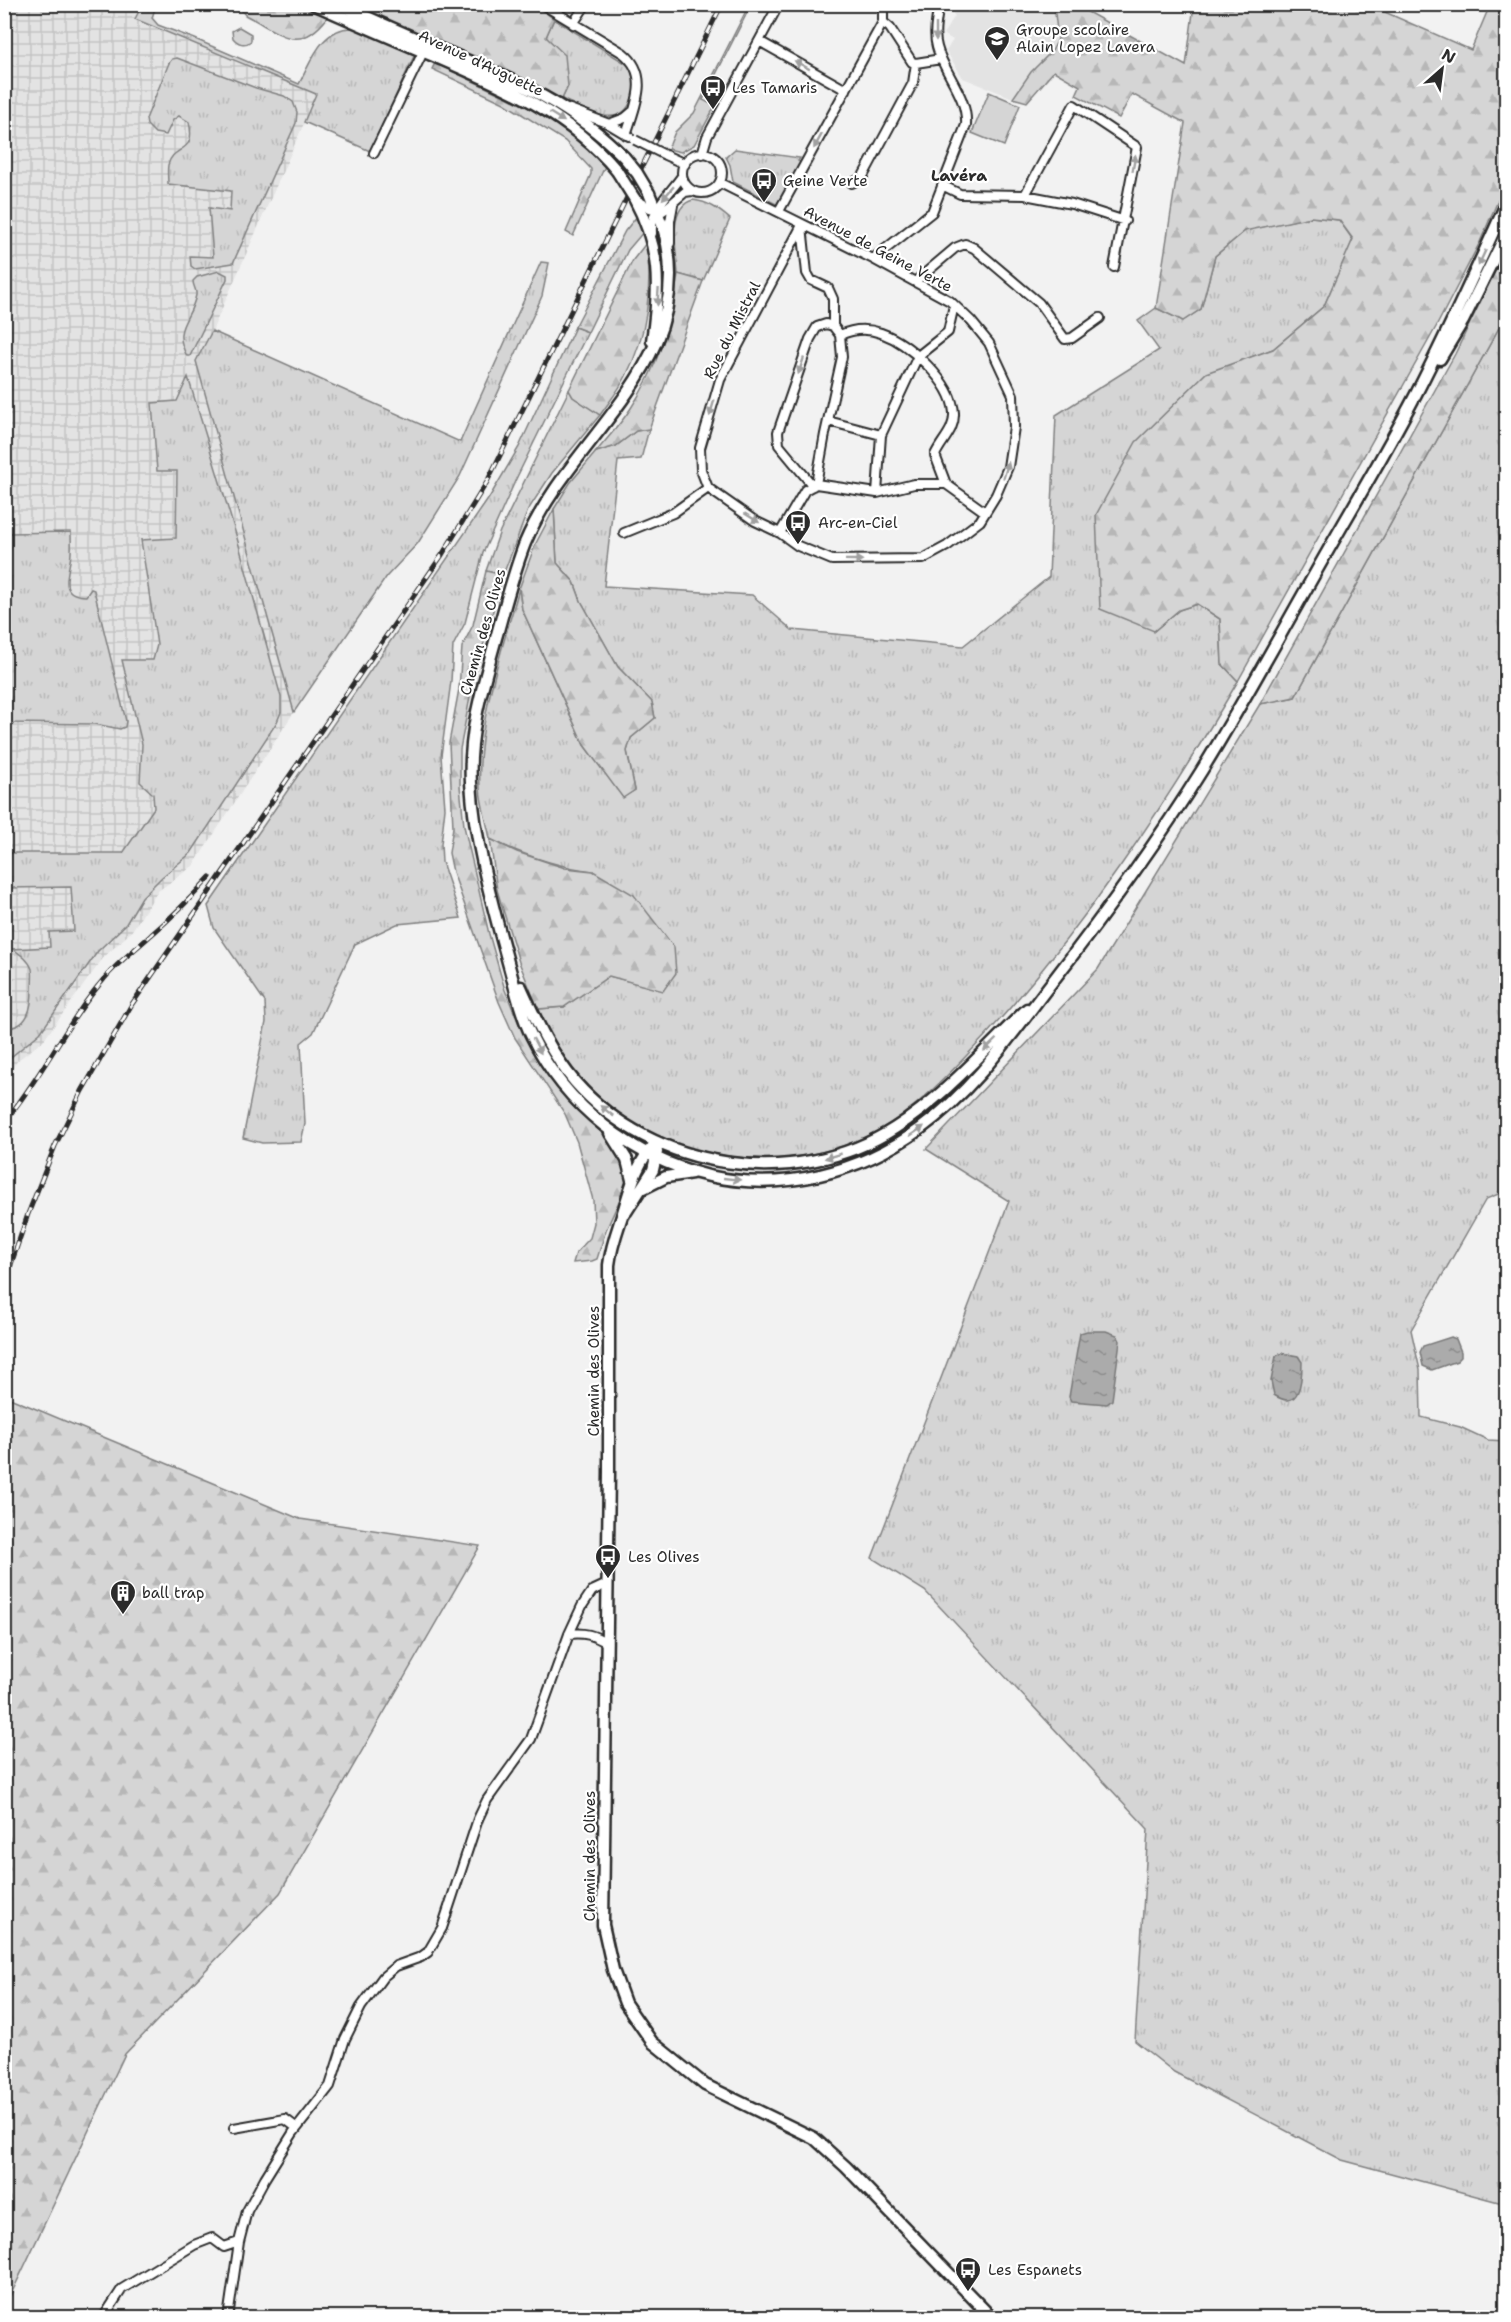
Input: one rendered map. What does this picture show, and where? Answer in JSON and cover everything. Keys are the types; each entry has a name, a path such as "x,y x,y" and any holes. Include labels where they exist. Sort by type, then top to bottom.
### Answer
{"main road":[{"name":"Avenue d'Auguette","path":"313,4 499,84 546,110 583,136 617,171 639,204 652,239"},
{"name":"Avenue d'Auguette","path":"338,4 514,80 565,108 592,127 624,157 649,193 656,210"},
{"path":"1413,399 1506,204"},
{"name":"Chemin des Olives","path":"632,1180 627,1160 606,1128 556,1078 528,1028 505,951 479,841 471,782 473,732 482,690 513,577 535,522 560,483 623,401 649,356 667,311 670,265 662,225 656,210"},
{"path":"651,1156 700,1173 730,1179 792,1180 841,1170 894,1146 924,1126 959,1095 1000,1052 1127,883 1201,772 1413,399 1463,321 1506,234"},
{"name":"Chemin des Olives","path":"649,356 658,284 652,239"},
{"name":"Chemin des Olives","path":"505,951 539,1027 575,1081 617,1119 657,1142 651,1156 653,1170 621,1219"},
{"path":"657,1142 695,1156 746,1165 775,1166 837,1156 894,1129 919,1112 1046,989"},
{"name":"Chemin des Olives","path":"606,1128 651,1156"},
{"name":"Chemin des Olives","path":"651,1156 640,1162 632,1180 612,1242 609,1265 608,1584 603,1925 613,1970 626,2003 652,2042 705,2085 814,2138 846,2167 992,2318"},
{"path":"642,1190 666,1177 700,1173"}],"street":[{"path":"542,4 623,53 634,63 639,80 637,99 626,135"},
{"path":"573,24 586,4"},
{"path":"702,154 707,137 779,4"},
{"path":"779,211 883,22 883,4"},
{"path":"873,258 932,212 966,125 967,118 953,81 941,59 935,39 939,4"},
{"path":"883,22 890,28 909,59 916,63 941,59"},
{"path":"759,41 846,90"},
{"path":"374,153 423,52"},
{"path":"852,183 862,178 908,92 915,76 916,63"},
{"path":"1025,195 1074,105 1137,147 1125,221 1114,267"},
{"path":"565,108 609,124 635,140 685,164"},
{"path":"609,124 626,118 633,111"},
{"path":"639,204 656,210 666,210 685,192 712,191 720,183 722,171 720,165 711,156 702,154 692,156 685,164 682,176 687,187 692,191"},
{"name":"Chemin des Olives","path":"652,239 651,227 656,210 682,176"},
{"name":"Avenue de Geine Verte","path":"708,488 755,521 780,533 798,546 832,560 922,559 947,546 980,521 996,495 1008,467 1014,428 1013,395 989,343 954,304 873,258 720,183"},
{"path":"942,185 960,194 1025,195 1072,204 1125,221"},
{"name":"Chemin des Olives","path":"670,265 670,225 674,204"},
{"path":"802,225 807,273 811,280 828,288 832,299 833,326 840,335 842,357 814,485"},
{"name":"Rue du Mistral","path":"708,488 701,470 700,448 720,381 802,225"},
{"path":"916,281 955,248 965,244 974,248 1039,303 1065,339 1072,338 1100,318"},
{"path":"877,493 881,435 918,356 948,332 954,304"},
{"path":"814,485 779,445 778,432 810,339 818,327 826,324 833,326"},
{"path":"840,335 851,330 882,333 918,356 935,372 949,394 954,412 953,427 935,455 946,484 985,512"},
{"path":"828,421 881,435"},
{"path":"780,533 804,490 814,485 877,493 914,484 946,484"},
{"path":"624,533 673,513 708,488"},
{"path":"228,2318 239,2242 247,2211 297,2128 330,2086 345,2039 361,2007 383,1977 396,1966 428,1952 441,1928 478,1819 488,1800 531,1739 569,1634 582,1606 592,1592 608,1584"},
{"path":"569,1634 581,1632 596,1636 607,1643"},
{"path":"234,2128 285,2119 297,2128"},
{"path":"104,2318 122,2289 194,2246 212,2238 224,2247 239,2242"}],"shaded area":[{"path":"5,5 142,5 136,19 317,94 212,331 196,361 294,712 193,866 158,891 131,932 104,957 43,1041 18,1060 5,1078"},
{"name":"Groupe scolaire Alain Lopez Lavera","path":"959,5 1054,5 1058,39 1052,51 1031,72 1013,98 963,78 946,51 953,40 943,34 955,16 953,14"}],"green space":[{"path":"142,5 156,5 152,18 158,25 299,84 319,47 334,33 343,29 354,28 415,54 370,151 304,122 316,94 135,19"},
{"path":"243,5 300,5 328,17 307,36 289,37 245,15 242,11"},
{"path":"350,5 535,5 554,19 546,37 565,55 568,86 562,99 494,65"},
{"path":"751,5 703,100 715,106 694,145 681,152 668,149 675,132 694,113"},
{"path":"1054,5 1075,5 1186,66 1194,5 1369,5 1471,50 1490,5 1506,5 1506,182 1480,242 1436,327 1238,681 1222,664 1220,619 1197,604 1179,610 1154,631 1100,609 1096,515 1136,442 1206,373 1273,349 1324,306 1353,239 1339,220 1311,217 1245,231 1215,256 1201,309 1183,321 1156,308 1185,123 1132,94 1119,118 1076,95 1080,86 1054,71 1027,102 1013,98 1031,72 1052,51 1058,39"},
{"path":"554,19 630,66 634,82 632,98 627,109 620,114 601,115 562,99 568,86 546,37"},
{"path":"239,27 251,34 251,41 242,44 233,38 232,31"},
{"path":"177,58 256,88 284,96 293,102 297,112 296,123 233,263 195,269 191,266 190,256 213,257 209,208 230,211 231,191 168,184 168,165 171,158 190,140 189,122 179,116 173,120 166,135 155,133 147,125 146,119 169,63 172,59"},
{"path":"435,63 548,117 574,133 606,164 573,236 566,232 591,174 591,169 565,141 504,103 432,69"},
{"path":"989,92 1020,105 1004,146 972,133"},
{"path":"735,149 800,158 798,161 801,163 778,205 733,182 726,157"},
{"path":"693,200 704,202 730,219 703,281 678,274 675,244 676,221 685,204"},
{"path":"638,215 645,230 628,250 588,332 575,327 625,231"},
{"path":"1311,217 1339,220 1353,240 1324,306 1273,349 1206,374 1154,631 1179,610 1197,604 1220,619 1222,664 1238,681 1152,820 1056,953 985,1036 935,1088 892,1122 855,1141 809,1155 761,1159 737,1157 713,1154 663,1139 618,1113 580,1078 550,1034 538,1009 564,1007 609,976 663,990 593,871 540,860 490,839 480,788 482,738 486,713 519,589 522,609 584,745 623,797 635,790 627,751 631,738 655,718 652,702 618,667 581,601 574,582 557,563 554,509 570,483 596,452 616,446 636,431 649,429 641,459 618,461 604,586 752,595 792,630 963,646 1049,577 1056,415 1159,350 1138,321 1156,308 1183,321 1201,309 1215,256 1246,230"},
{"path":"647,242 649,277 644,327 623,381 600,415 573,397 569,390 633,260"},
{"path":"1506,249 1506,315 1295,697 1260,704 1455,354"},
{"path":"541,262 549,263 542,296 460,476 418,543 387,576 294,712 196,361 212,331 460,442"},
{"path":"219,271 227,275 227,279 190,356 187,356 181,331 194,304 196,292 193,281 197,277"},
{"path":"678,274 703,281 649,429 636,431 616,446 596,452 627,414 649,377 668,327"},
{"path":"1506,315 1506,1191 1486,1199 1411,1330 1420,1370 1421,1417 1460,1427 1488,1440 1506,1441 1506,2204 1342,2160 1174,2072 1135,2041 1148,1829 925,1591 872,1558 1009,1201 926,1149 1098,969 1260,704 1295,697"},
{"path":"575,327 588,332 516,479 483,553 465,623 453,646 451,681 441,756 445,808 441,844 442,862 461,918 397,924 355,944 313,1033 301,1043 305,1124 301,1142 262,1143 243,1138 266,1022 265,1002 214,928 208,906 489,498 519,447"},
{"path":"188,377 237,538 281,697 281,712 277,722 191,853 142,897 126,924 98,951 40,1033 11,1057 5,1066 5,1028 19,1025 24,1021 30,1010 32,996 31,966 13,949 50,947 49,932 74,931 71,887 8,888 10,853 123,853 154,808 153,794 140,782 142,744 122,660 153,660 157,645 141,540 176,538 177,471 157,471 152,403 177,401"},
{"path":"569,390 573,397 600,415 552,473 528,510 503,575 486,571 500,531"},
{"path":"5,479 9,480 8,533 71,532 67,585 72,593 78,595 86,596 91,589 94,590 126,721 125,727 120,729 95,724 5,723"},
{"path":"554,509 557,563 574,582 581,601 618,667 652,702 655,718 631,738 627,751 635,790 623,798 584,745 522,609 519,589 535,545"},
{"path":"486,571 503,575 473,682 460,749 460,786 464,826 489,934 505,990 519,1024 540,1064 566,1097 608,1139 621,1157 626,1171 626,1186 606,1230 597,1259 592,1261 573,1263 576,1253 590,1238 594,1223 593,1200 577,1142 565,1114 515,1038 499,1002 453,872 449,853 453,827 449,743 459,689 462,647 473,625"},
{"path":"490,839 517,852 565,868 593,871 634,895 674,947 676,973 663,991 609,976 564,1007 538,1009 519,962 497,890"},
{"path":"5,1396 300,1519 480,1546 280,1893 125,2054 5,2307"}],"water":[{"path":"1106,1331 1117,1335 1120,1341 1112,1400 1107,1404 1071,1401 1069,1397 1080,1333"},
{"path":"1451,1337 1456,1339 1461,1357 1457,1361 1432,1370 1423,1366 1420,1352 1423,1346"},
{"path":"1282,1353 1298,1356 1302,1362 1298,1392 1289,1400 1274,1395 1271,1381 1276,1356"}],"railway":[{"path":"4,1285 28,1214 55,1146 82,1091 132,1004 442,555 487,482 722,4"},
{"path":"4,1122 104,979 189,900 210,877"}],"place":[{"name":"Groupe scolaire Alain Lopez Lavera","path":"997,62"},
{"name":"Les Tamaris","path":"713,111"},
{"name":"Geine Verte","path":"764,204"},
{"name":"Arc-en-Ciel","path":"798,546"},
{"name":"Les Olives","path":"608,1580"},
{"name":"ball trap","path":"123,1616"},
{"name":"Les Espanets","path":"968,2293"}],"district":[{"name":"Lavéra","path":"959,175"}]}
